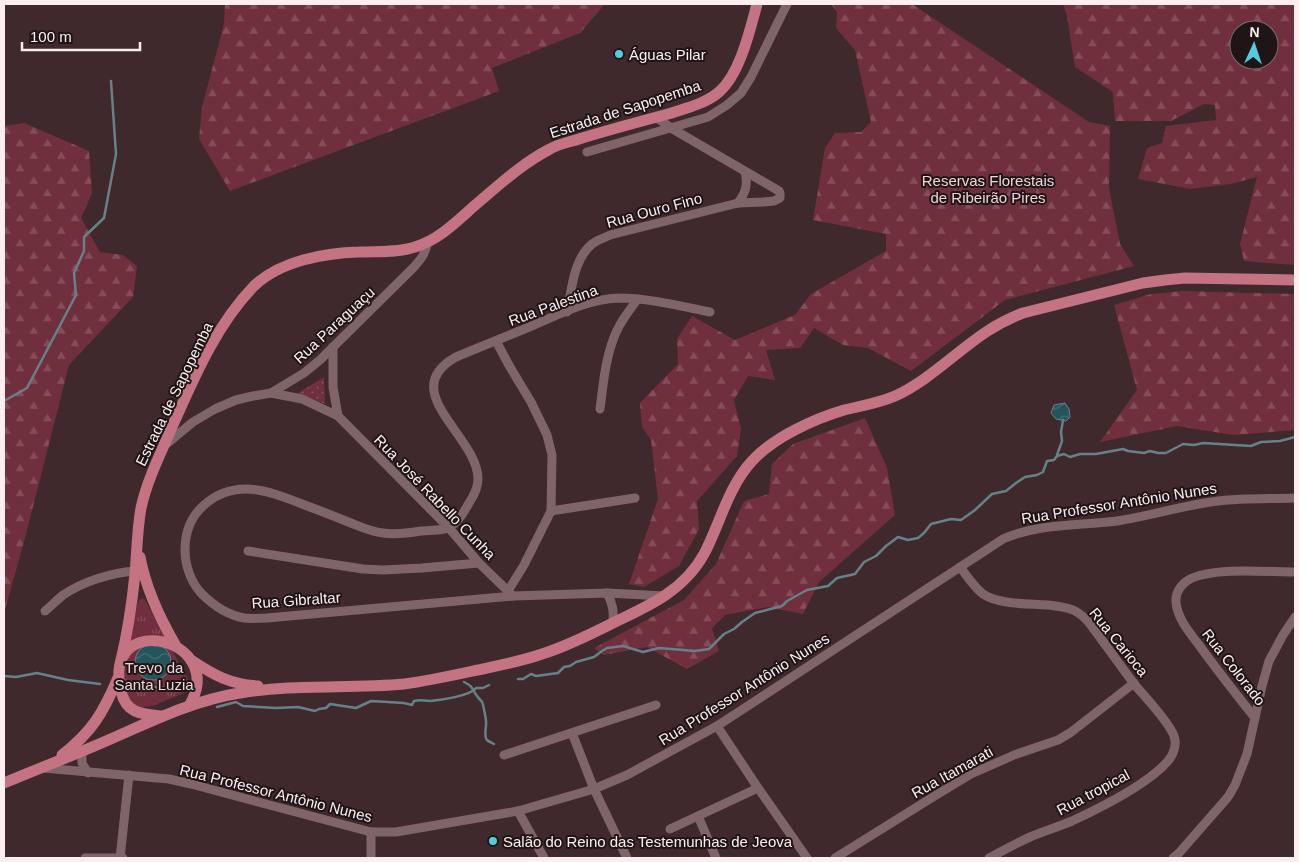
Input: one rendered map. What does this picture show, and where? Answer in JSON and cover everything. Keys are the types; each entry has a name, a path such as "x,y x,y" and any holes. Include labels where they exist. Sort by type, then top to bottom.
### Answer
{"main road":[{"name":"Estrada de Sapopemba","path":"137,538 145,494 164,446 213,340 238,304 254,286 265,277 288,264 319,256 403,250 427,243 452,226 503,181 528,162 553,147 656,117 713,97 734,74 757,4"},
{"path":"4,783 189,706 227,696 275,688 402,684 434,680 517,662 544,654 613,623 666,596 686,579 705,553 740,477 753,460 773,444 814,421 896,395 916,384 1006,320 1023,313 1144,283 1165,280 1186,278 1295,280"},
{"path":"45,766 76,744 96,722 106,706 118,678 128,628 137,538"},
{"path":"137,538 142,568 151,596 160,618 176,646 191,660 222,679 234,683 275,688"},
{"path":"121,660 126,652 143,641 164,641 176,646"},
{"path":"189,706 197,689 196,671 191,660"},
{"path":"118,678 124,701 134,711 164,716"}],"street":[{"path":"587,152 708,117 727,105 741,93 751,77 787,4"},
{"name":"Rua Ouro Fino","path":"567,312 578,264 581,256 592,244 610,235 738,203 774,201 778,200 781,195 779,191 671,128 656,117"},
{"path":"738,203 746,189 745,172"},
{"name":"Rua Paraguaçu","path":"164,446 193,422 215,409 236,400 271,393 320,360 414,267 424,256 427,243"},
{"name":"Rua Palestina","path":"449,528 462,516 473,496 478,479 469,450 447,420 434,394 434,378 446,362 567,312 604,300 618,298 637,300 710,312"},
{"path":"600,409 613,340 620,324 637,300"},
{"path":"496,341 531,402 547,435 552,455 551,510 511,593"},
{"path":"333,347 333,387 338,416"},
{"name":"Rua José Rabello Cunha","path":"271,393 302,399 338,416 449,528 479,563 511,593"},
{"name":"Rua Gibraltar","path":"449,528 400,534 382,533 280,495 253,489 240,489 222,493 196,512 186,534 185,552 188,572 200,592 213,604 226,612 245,618 267,618 511,593 607,593 666,596"},
{"path":"551,510 635,498"},
{"name":"Rua Professor Antônio Nunes","path":"45,766 169,779 371,832 396,832 518,811 594,789 627,775 717,726 1003,539 1023,531 1055,526 1116,521 1220,500 1295,498"},
{"path":"248,551 363,569 422,568 479,563"},
{"name":"Rua Carioca","path":"960,567 975,587 994,599 1004,602 1043,604 1075,610 1090,624 1166,723"},
{"path":"45,611 75,588 120,572 135,571"},
{"name":"Rua Colorado","path":"1173,858 1180,853 1228,797 1243,768 1256,718 1220,674 1183,623 1177,609 1178,590 1185,582 1206,574 1295,572"},
{"path":"607,593 614,611 613,623"},
{"path":"1256,718 1269,661 1295,617"},
{"name":"Rua Itamarati","path":"835,858 971,774 1014,755 1058,740 1070,733 1134,683"},
{"path":"504,755 656,705"},
{"name":"Rua tropical","path":"991,858 1009,846 1071,822 1133,788 1155,773 1168,761 1174,748 1174,735 1166,723"},
{"path":"717,726 807,858"},
{"path":"572,732 594,789 627,858"},
{"path":"82,751 82,763 88,772"},
{"path":"85,858 121,858 129,775"},
{"path":"670,829 758,788"},
{"path":"518,811 544,858"},
{"path":"698,816 716,858"},
{"path":"371,832 371,858"}],"green space":[{"path":"225,4 605,4 580,33 492,68 499,91 230,191 199,139 202,107 224,24"},
{"name":"Reservas Florestais de Ribeirão Pires","path":"831,4 912,4 1089,122 1110,126 1109,188 1120,244 1134,266 1005,300 911,371 868,348 843,345 814,328 800,348 766,350 775,380 748,376 734,400 741,429 737,456 697,501 699,529 679,566 644,587 629,584 658,499 651,440 642,427 640,403 678,364 677,339 692,316 735,340 795,315 811,294 886,251 886,234 813,220 825,148 835,133 861,132 871,122 855,50 836,28 837,12"},
{"path":"1063,4 1295,4 1295,265 1244,261 1240,244 1257,177 1231,184 1190,189 1138,179 1147,148 1162,143 1166,126 1216,120 1215,105 1204,104 1171,121 1115,121 1113,92 1075,67 1067,16"},
{"path":"24,123 89,151 92,193 81,218 100,252 123,255 137,266 133,297 69,365 4,613 4,126"},
{"path":"1183,291 1295,294 1295,430 1234,435 1177,426 1100,442 1137,390 1114,305 1151,294"},
{"path":"324,377 325,404 298,393"},
{"path":"865,418 887,468 895,515 819,582 803,614 768,607 725,615 712,628 719,651 687,669 647,647 604,655 594,648 684,600 716,564 744,501 769,494 772,464 793,444"},
{"name":"Trevo da Santa Luzia","path":"142,598 145,600 190,683 189,688 184,693 155,705 144,707 135,706 128,701 123,688 128,649 137,605"}],"water":[{"path":"1065,403 1069,409 1070,417 1066,421 1056,419 1051,413 1054,405"},
{"path":"153,644 160,645 166,649 170,655 170,669 166,675 160,679 153,680 146,679 140,675 136,669 135,662 136,655 140,649 146,645"}],"waterway":[{"path":"4,401 27,388 76,295 74,273 84,251 84,237 104,218 116,154 111,81"},
{"path":"1057,455 1062,441 1063,420"},
{"path":"518,679 523,679 531,674 536,676 558,673 564,667 594,657 607,648 623,646 643,652 659,648 695,651 709,649 724,634 755,613 782,606 787,601 807,590 828,586 837,578 855,574 864,562 876,556 898,537 908,540 918,538 931,524 951,519 961,520 992,494 1006,491 1025,477 1043,472 1047,461 1054,460 1057,456 1064,454 1070,457 1123,449 1144,453 1150,451 1166,453 1183,444 1194,445 1203,443 1251,446 1261,442 1280,441 1295,437"},
{"path":"4,676 16,677 37,673 68,680 100,684"},
{"path":"464,682 471,687 482,702 486,720 486,738 494,744"},
{"path":"129,685 188,690"},
{"path":"217,707 236,702 243,706 298,707 315,711 326,708 330,704 356,708 371,701 412,705 414,701 441,700 489,685"}],"place":[{"name":"Águas Pilar","path":"619,54"},
{"name":"Salão do Reino das Testemunhas de Jeova","path":"493,841"}]}
